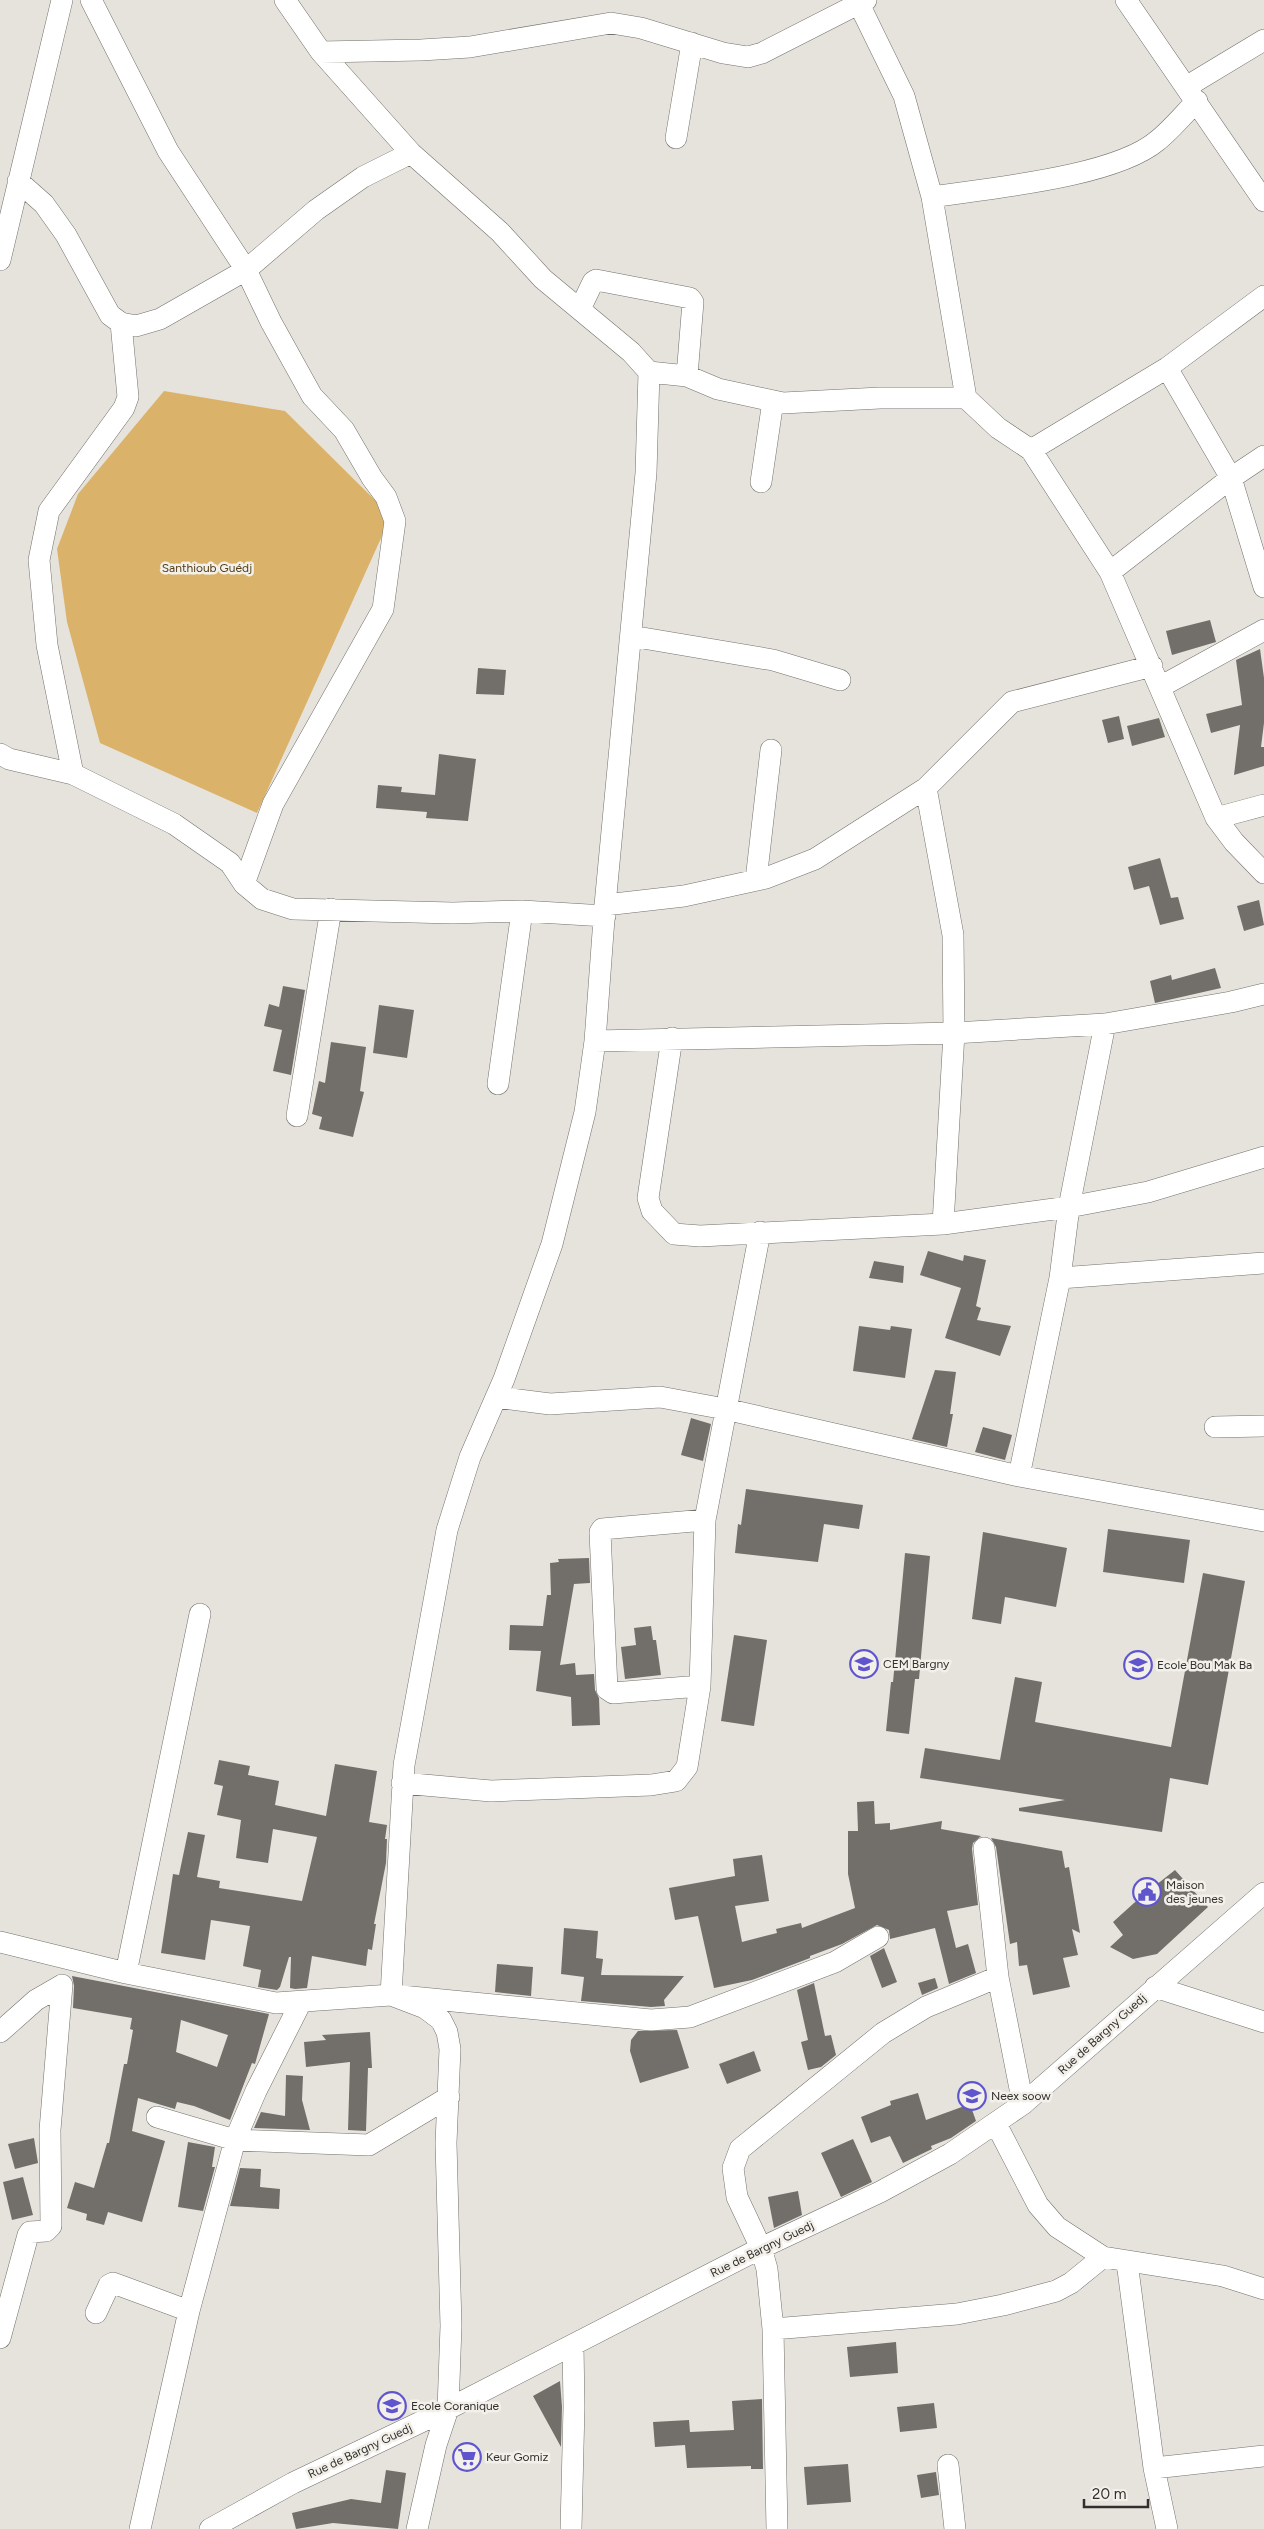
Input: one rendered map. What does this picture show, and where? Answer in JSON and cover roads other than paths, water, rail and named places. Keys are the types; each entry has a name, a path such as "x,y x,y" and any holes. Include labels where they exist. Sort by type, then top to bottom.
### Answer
{"street":[{"path":"0,260 62,0"},
{"path":"92,0 168,151 246,270 271,322 312,396 344,430 372,478 386,497 395,521 384,609 273,804 244,884"},
{"path":"285,0 321,52 411,153 500,232 543,279 632,352 649,372 646,473 632,636 605,910 595,1041 585,1112 552,1244 496,1397 470,1457 447,1530 402,1784 392,1995"},
{"path":"1126,0 1264,201"},
{"path":"321,52 470,47 611,23 641,28 723,53 754,57 861,1 904,96 932,197 966,398 998,428 1031,450 1110,572 1216,818 1234,842 1264,873"},
{"path":"932,197 1064,176 1128,158 1156,142 1191,94 1264,40"},
{"path":"676,138 692,43"},
{"path":"18,181 44,204 66,235 110,315 121,323 136,326 160,319 246,270 316,210 363,177 411,153"},
{"path":"580,309 593,282 596,280 690,298 693,302 687,376"},
{"path":"1031,450 1167,368 1264,296"},
{"path":"73,774 47,645 39,560 49,511 124,408 128,397 121,323"},
{"path":"1167,368 1231,478 1264,587"},
{"path":"649,372 687,376 718,389 783,403 880,398 966,398"},
{"path":"761,482 773,401"},
{"path":"1110,572 1231,478 1264,456"},
{"path":"1160,687 1264,630"},
{"path":"632,636 773,660 840,680"},
{"path":"0,754 9,759 73,774 174,824 230,862 244,884 262,899 293,909 453,913 605,910 684,896 756,880 815,859 926,788 1012,702 1152,666"},
{"path":"756,880 771,750"},
{"path":"926,788 953,935 954,1033 944,1224"},
{"path":"1216,818 1264,805"},
{"path":"297,1116 331,909"},
{"path":"498,1084 522,911"},
{"path":"595,1041 954,1033 1105,1024 1231,1002 1264,994"},
{"path":"1019,1476 1060,1278 1069,1207 1105,1024"},
{"path":"672,1038 648,1198 652,1211 674,1234 700,1236 944,1224 1069,1207 1148,1192 1264,1157"},
{"path":"402,1784 491,1792 651,1785 676,1781 687,1766 700,1686 705,1520 760,1232"},
{"path":"1060,1278 1264,1263"},
{"path":"496,1397 550,1404 660,1397 1019,1476 1264,1521"},
{"path":"1215,1427 1264,1426"},
{"path":"700,1686 614,1693 607,1689 600,1532 602,1529 705,1520"},
{"path":"126,1973 200,1614"},
{"path":"984,1848 998,1977 1023,2104"},
{"name":"Rue de Bargny Guedj","path":"210,2529 293,2483 448,2409 761,2248 880,2192 950,2154 1023,2104 1154,1987 1264,1893"},
{"path":"0,1942 126,1973 276,2003 392,1995 651,2020 690,2017 835,1962 878,1937"},
{"path":"777,2529 773,2329 767,2269 761,2248 737,2197 732,2168 740,2149 883,2033 926,2007 998,1977"},
{"path":"0,2032 36,2000 62,1985 50,2130 51,2226 46,2231 30,2232 28,2235 0,2338"},
{"path":"1154,1987 1264,2022"},
{"path":"392,1995 425,2008 441,2020 448,2032 450,2050 446,2142 451,2326 448,2409 436,2445 417,2529"},
{"path":"140,2529 189,2310 235,2140 256,2091 301,2002"},
{"path":"157,2117 235,2140 369,2145 378,2142 449,2097"},
{"path":"996,2124 1038,2204 1057,2227 1103,2257 1223,2276 1264,2290"},
{"path":"773,2329 957,2314 1003,2305 1056,2291 1071,2283 1103,2257"},
{"path":"1127,2262 1154,2468 1167,2529"},
{"path":"96,2313 109,2285 113,2283 189,2310"},
{"path":"571,2529 574,2407 573,2345"},
{"path":"1154,2468 1264,2456"},
{"path":"948,2465 955,2529"}],"place":[{"name":"CEM Bargny","path":"864,1664"},
{"name":"Ecole Bou Mak Ba","path":"1138,1665"},
{"name":"Maison des jeunes","path":"1147,1892"},
{"name":"Neex soow","path":"972,2096"},
{"name":"Ecole Coranique","path":"392,2406"},
{"name":"Keur Gomiz","path":"467,2457"}],"park label":[{"name":"Santhioub Guédj","path":"207,568"}]}
